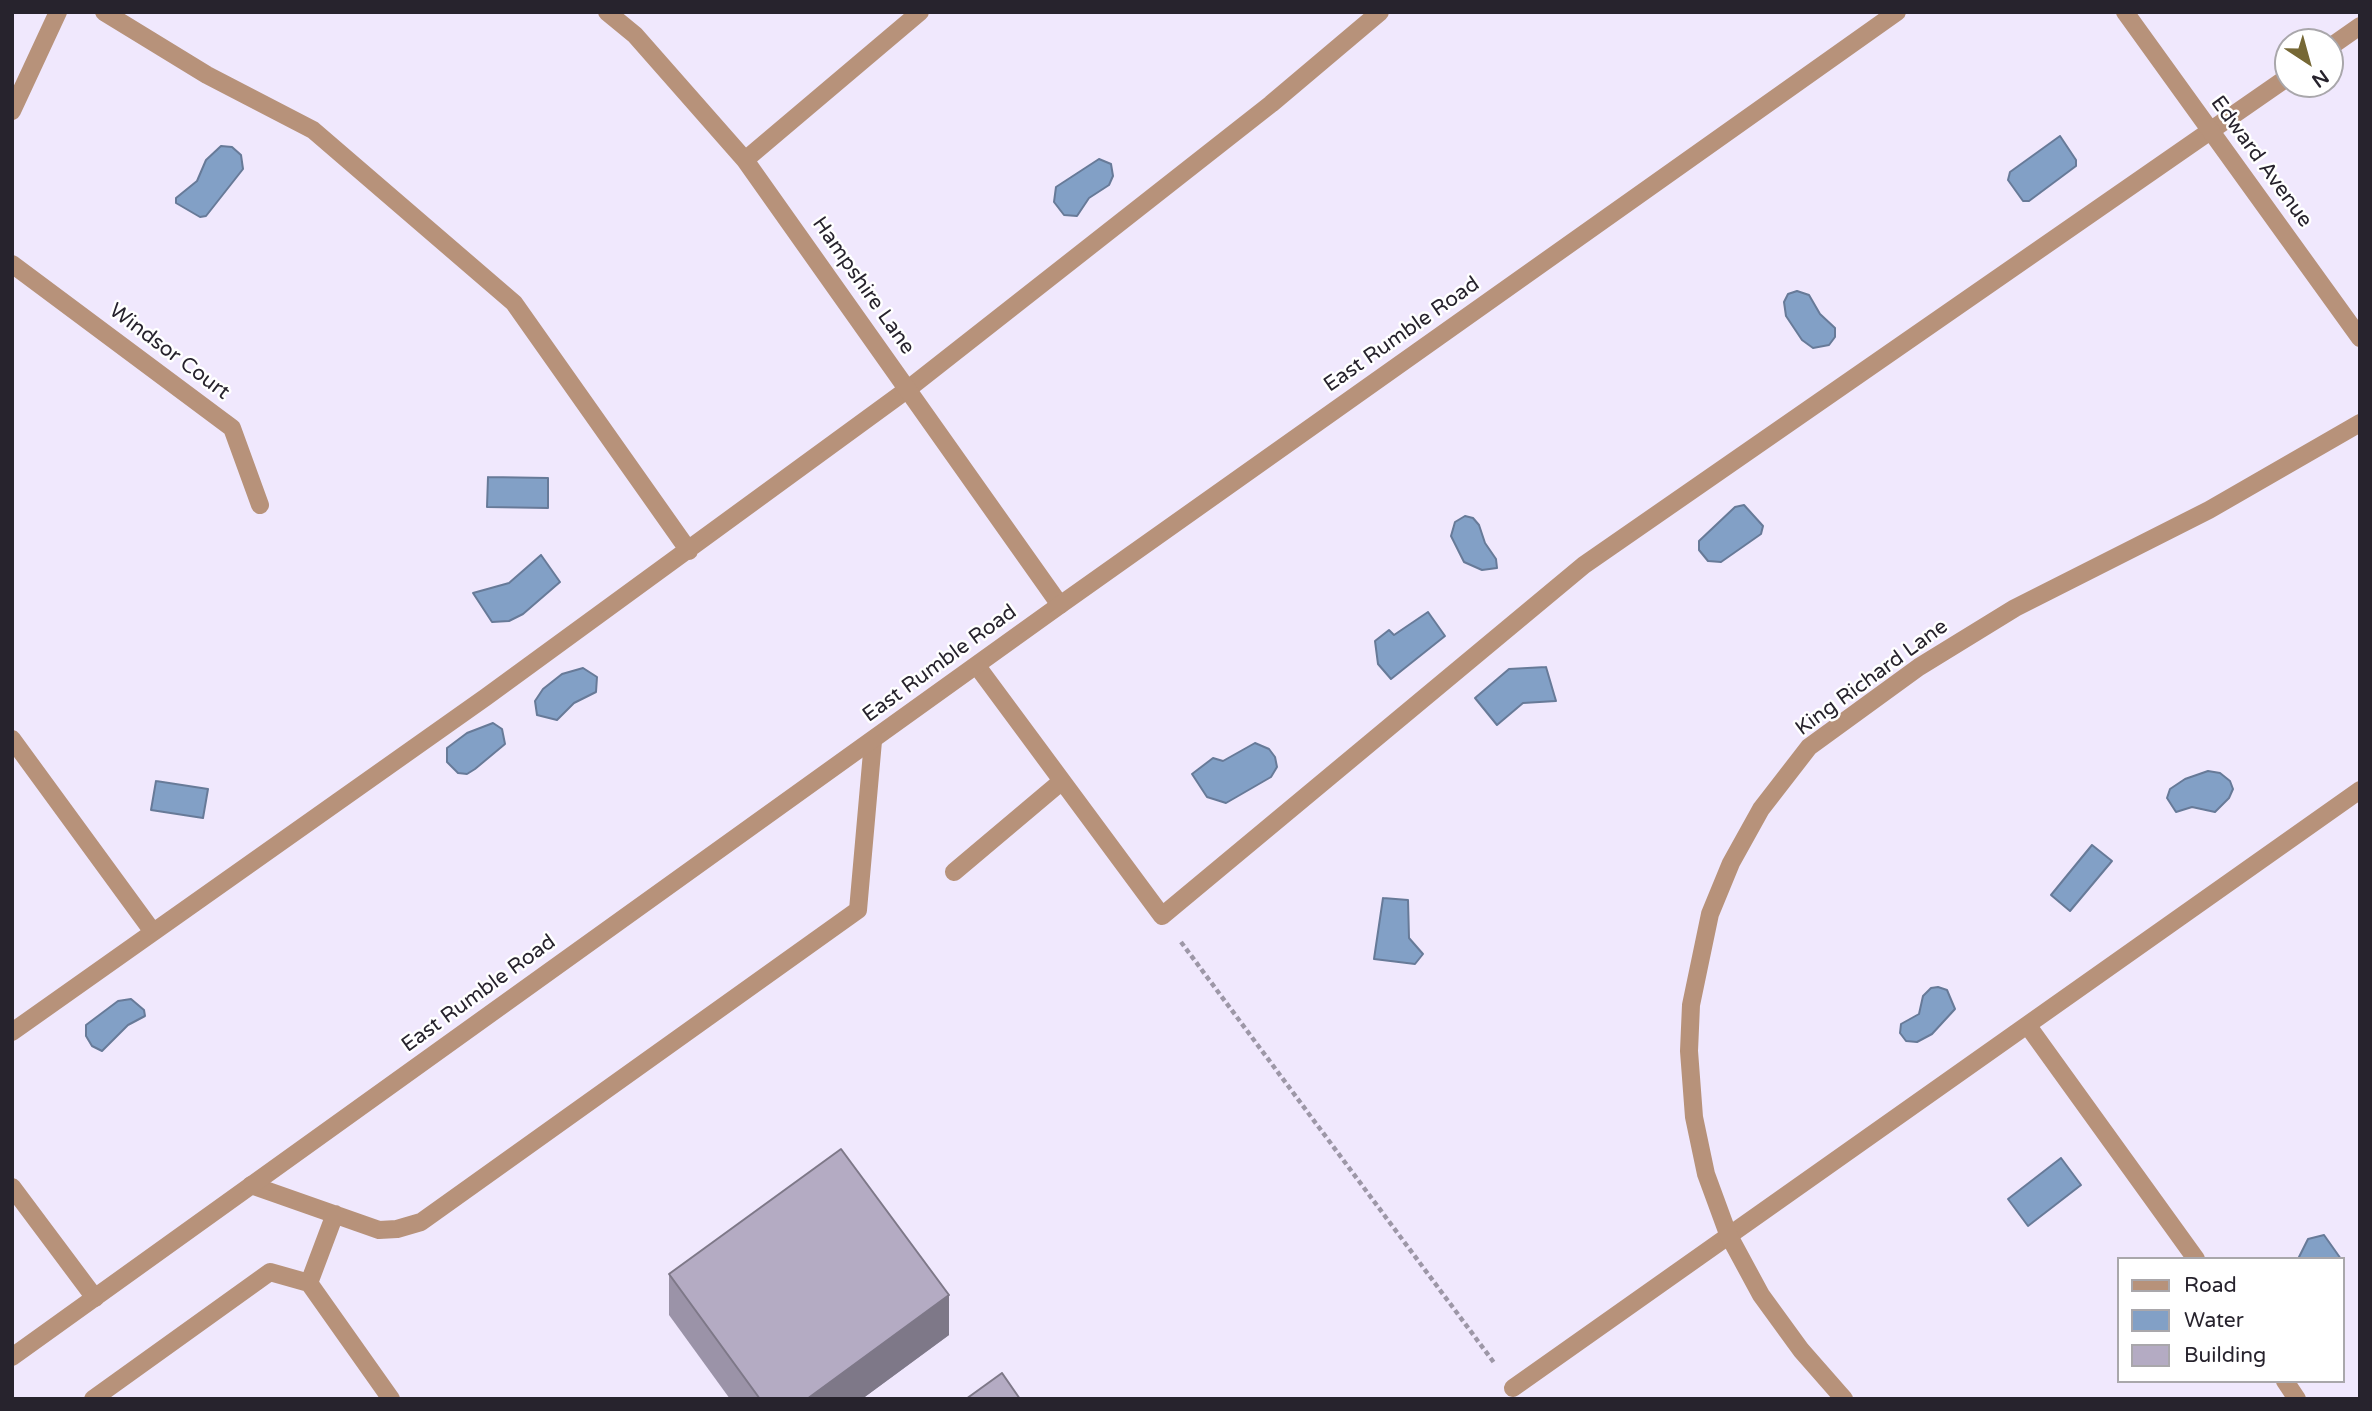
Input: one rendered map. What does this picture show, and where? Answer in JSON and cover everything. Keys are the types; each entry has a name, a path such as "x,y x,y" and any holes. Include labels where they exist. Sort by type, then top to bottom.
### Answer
{"street":[{"path":"12,111 58,12"},
{"path":"104,12 207,75 313,130 514,303 690,551"},
{"name":"Hampshire Lane","path":"607,12 635,36 746,160 1060,605"},
{"path":"746,160 920,12"},
{"path":"12,1032 690,551 908,389 1271,104 1380,12"},
{"name":"East Rumble Road","path":"12,1357 1060,605 1897,12"},
{"name":"Edward Avenue","path":"2125,12 2360,338"},
{"path":"2344,37 2360,26"},
{"path":"977,666 1162,916 1584,565 2274,87"},
{"name":"Windsor Court","path":"12,264 232,428 260,506"},
{"name":"King Richard Lane","path":"1844,1399 1801,1350 1761,1295 1728,1234 1706,1174 1694,1116 1689,1051 1697,967 1710,914 1731,863 1761,809 1809,747 1919,667 2015,608 2209,510 2360,423"},
{"path":"12,739 153,932"},
{"path":"251,1185 379,1230 397,1229 421,1222 858,910 873,741"},
{"path":"954,872 1062,781"},
{"path":"1513,1388 2360,790"},
{"path":"2028,1026 2195,1257"},
{"path":"12,1188 95,1298"},
{"path":"309,1283 335,1214"},
{"path":"93,1399 270,1272 309,1283 391,1399"},
{"path":"2286,1383 2297,1399"}],"path":[{"path":"1162,916 1513,1388"}],"water":[{"path":"2060,136 2076,160 2076,166 2029,201 2023,201 2008,180 2010,172"},
{"path":"221,146 232,147 241,155 243,169 206,216 200,217 176,203 176,198 197,181 206,160"},
{"path":"1099,159 1111,164 1113,176 1109,185 1089,198 1077,216 1064,215 1054,202 1056,187"},
{"path":"1797,291 1809,295 1820,314 1835,328 1835,337 1829,345 1813,348 1802,340 1786,316 1784,302 1788,294"},
{"path":"488,477 548,478 548,508 487,507"},
{"path":"1744,505 1763,526 1761,534 1721,562 1708,561 1699,550 1699,541 1735,507"},
{"path":"1465,516 1473,518 1479,525 1485,543 1496,559 1497,568 1482,570 1464,562 1451,536 1455,522"},
{"path":"541,555 560,582 523,614 509,621 492,622 473,593 509,583"},
{"path":"1428,612 1445,636 1391,679 1378,664 1375,641 1389,630 1394,635"},
{"path":"1546,667 1556,701 1523,703 1497,725 1475,698 1509,669"},
{"path":"583,668 597,677 596,692 574,703 557,720 537,715 535,701 543,689 562,674"},
{"path":"493,723 502,729 505,744 467,774 458,773 447,762 447,748 467,733"},
{"path":"1255,743 1269,749 1275,757 1277,767 1271,777 1226,803 1207,797 1192,774 1213,758 1223,761"},
{"path":"2208,771 2220,773 2230,781 2233,789 2229,798 2215,812 2192,807 2176,812 2167,798 2170,789 2185,779"},
{"path":"156,781 208,789 203,818 151,810"},
{"path":"2092,845 2112,861 2070,911 2051,895"},
{"path":"1383,898 1408,900 1409,938 1423,954 1415,964 1374,959"},
{"path":"1931,988 1947,990 1955,1009 1932,1034 1917,1042 1906,1041 1900,1033 1901,1024 1919,1014 1923,996"},
{"path":"131,999 144,1010 145,1016 128,1025 102,1051 92,1046 86,1036 86,1025 118,1001"},
{"path":"2061,1158 2081,1185 2028,1226 2008,1199"},
{"path":"2324,1235 2340,1257 2299,1257 2308,1239"}],"building":[{"path":"841,1149 949,1295 807,1399 760,1399 669,1274"},
{"path":"1002,1373 1020,1399 966,1399"}]}
